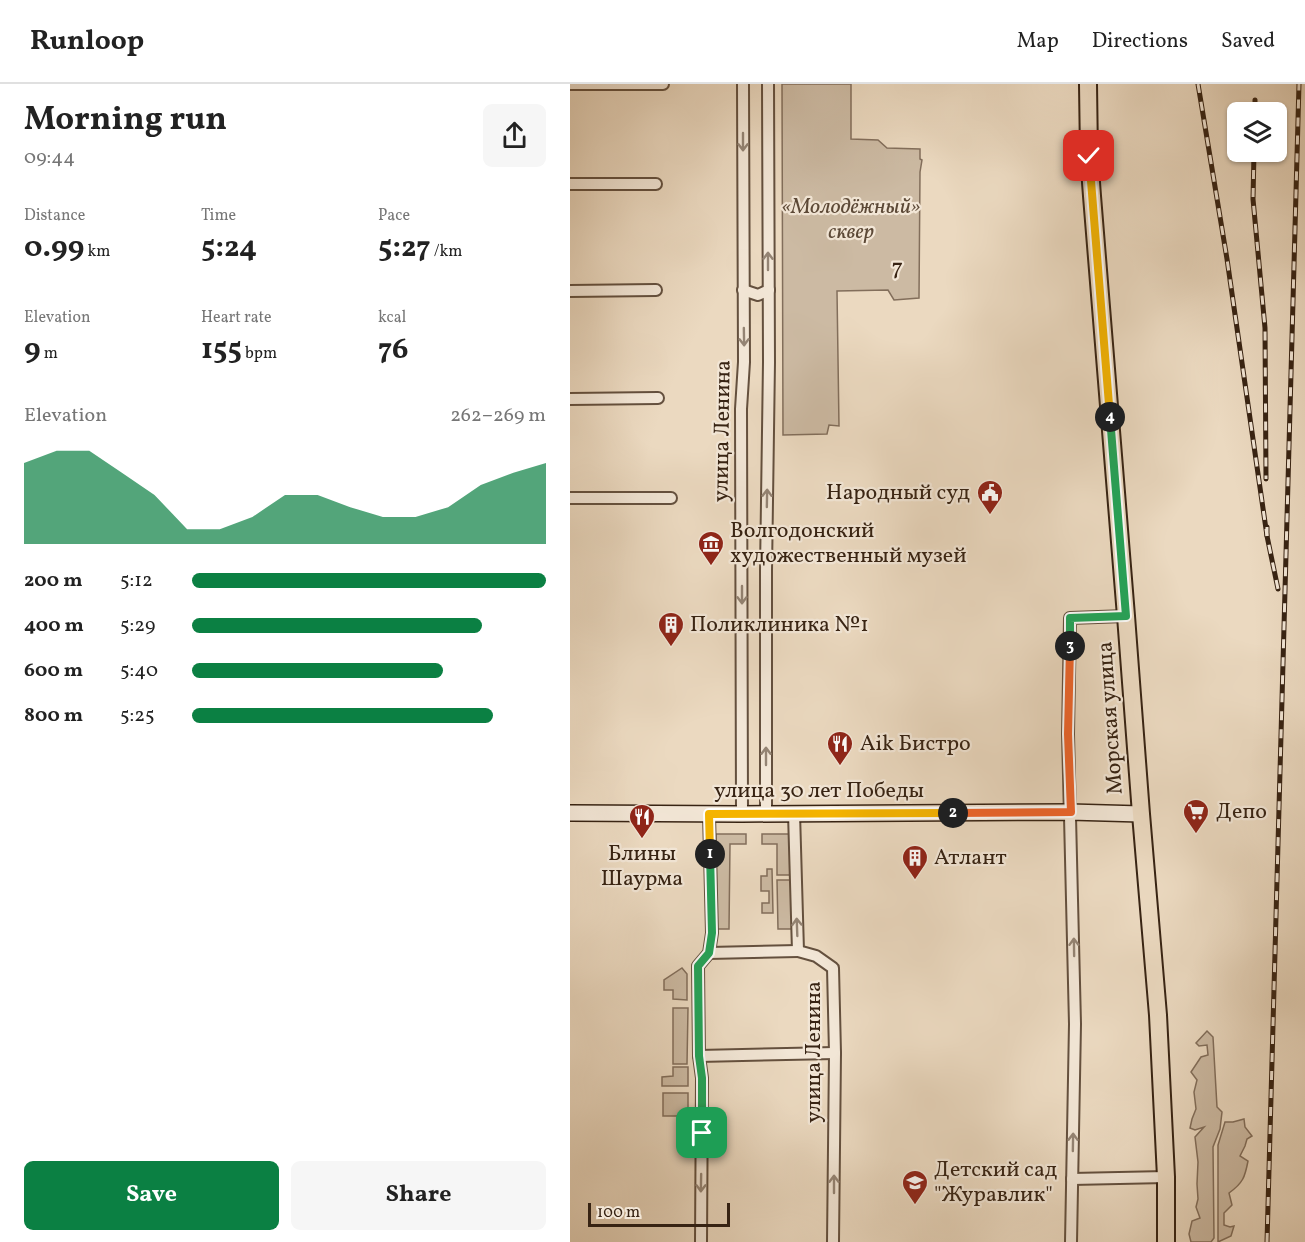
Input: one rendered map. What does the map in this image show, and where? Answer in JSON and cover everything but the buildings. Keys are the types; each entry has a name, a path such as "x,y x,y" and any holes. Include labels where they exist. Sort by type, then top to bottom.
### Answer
{"main road":[{"name":"Морская улица","path":"1088,84 1091,186 1158,1015 1166,1177 1166,1242"}],"street":[{"path":"570,84 663,84"},
{"name":"улица Ленина","path":"742,814 743,84"},
{"name":"улица Ленина","path":"766,814 768,84"},
{"path":"570,184 656,184"},
{"path":"570,291 656,290"},
{"path":"743,290 759,295 769,290"},
{"path":"570,399 658,398"},
{"path":"570,498 671,498"},
{"path":"1071,1242 1076,1024 1068,734 1070,618 1126,616"},
{"name":"улица 30 лет Победы","path":"570,813 1071,812 1140,814"},
{"name":"улица Ленина","path":"794,813 798,951 816,956 833,968 835,1053 833,1242"},
{"path":"702,1242 702,1078 699,1056 698,966 709,953 712,933 709,814"},
{"path":"709,953 798,951"},
{"path":"699,1056 835,1053"},
{"path":"1072,1179 1166,1177"}],"green space":[{"name":"«Молодёжный» сквер","path":"782,84 851,84 851,139 878,140 887,148 920,149 922,160 919,298 894,300 888,290 837,291 839,426 829,425 827,434 783,435"},
{"path":"716,834 746,834 746,844 730,844 729,929 717,929"},
{"path":"762,834 793,834 794,875 777,875 777,844 762,844"},
{"path":"767,869 772,869 773,913 762,913 762,903 769,903 769,891 761,891 761,876 767,876"},
{"path":"777,880 794,880 794,929 778,929"},
{"path":"682,968 687,974 687,1000 673,999 673,990 664,990 664,980"},
{"path":"673,1008 688,1008 687,1064 673,1064"},
{"path":"1207,1031 1213,1037 1217,1107 1222,1112 1220,1129 1213,1147 1214,1238 1211,1242 1191,1242 1189,1234 1192,1221 1200,1218 1196,1207 1198,1162 1195,1137 1204,1127 1195,1130 1190,1128 1196,1109 1194,1092 1197,1080 1191,1072 1201,1057 1208,1055 1207,1045 1199,1046 1196,1043"},
{"path":"673,1067 688,1067 688,1086 662,1086 662,1077 673,1076"},
{"path":"663,1093 688,1093 688,1116 663,1116"},
{"path":"1244,1119 1245,1127 1252,1136 1247,1139 1240,1156 1248,1161 1247,1167 1240,1183 1229,1193 1232,1205 1224,1213 1224,1225 1234,1226 1231,1236 1218,1242 1218,1145 1225,1122"}],"railway":[{"path":"1198,84 1227,259 1267,536"},
{"path":"1267,1242 1299,84"},
{"path":"1254,162 1253,199 1265,328 1266,479"},
{"path":"1267,527 1278,589"}],"place":[{"name":"Народный суд","path":"990,516"},
{"name":"Волгодонский художественный музей","path":"711,567"},
{"name":"Поликлиника №1","path":"671,648"},
{"name":"Aik Бистро","path":"840,767"},
{"name":"Депо","path":"1196,835"},
{"name":"Блины Шаурма","path":"642,840"},
{"name":"Атлант","path":"915,881"},
{"name":"Детский сад \"Журавлик\"","path":"915,1206"}],"district":[{"name":"7","path":"898,269"}],"route":[{"path":"702,1133 698,966 709,953 712,933 709,814 1071,812 1068,734 1070,618 1126,616 1089,156"}]}
